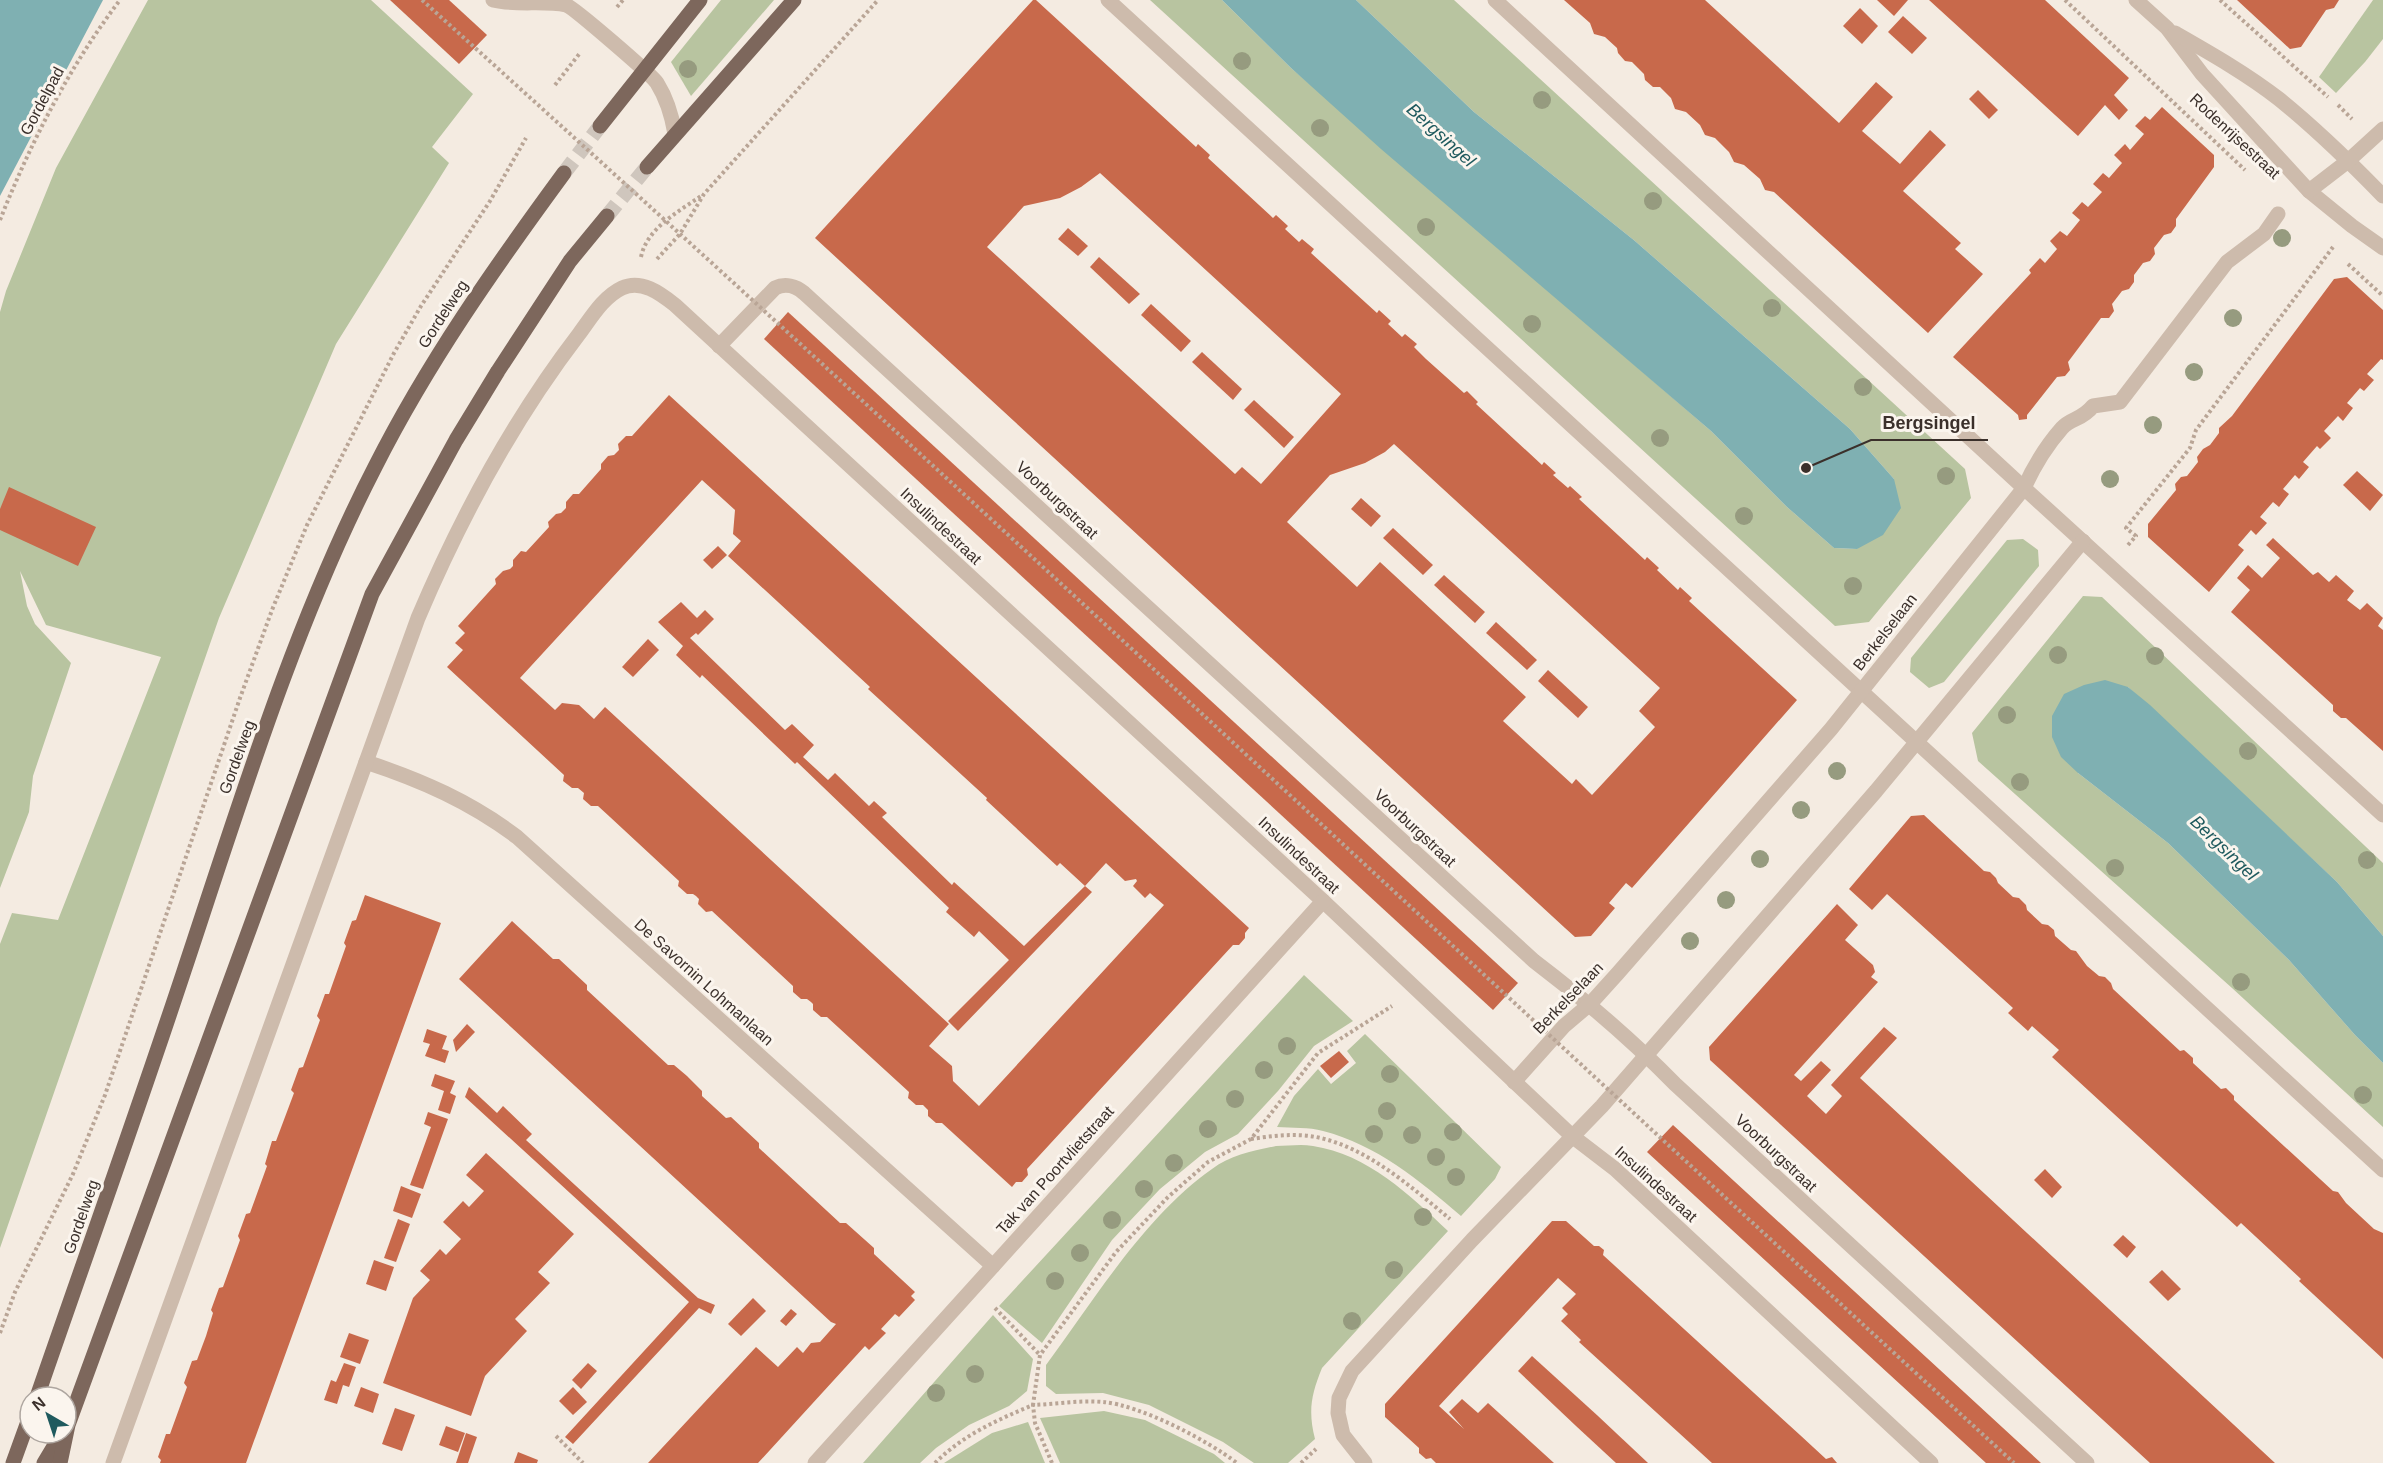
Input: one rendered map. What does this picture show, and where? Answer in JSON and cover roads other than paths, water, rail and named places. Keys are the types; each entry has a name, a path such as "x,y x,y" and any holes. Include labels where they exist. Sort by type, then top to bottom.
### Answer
{"main road":[{"path":"600,126 700,0"},
{"path":"647,168 794,0"},
{"name":"Gordelweg","path":"41,1385 151,1071 244,790 306,623 345,529 410,401 453,330 502,257 564,173"},
{"path":"78,1393 372,594 456,440 498,371 564,269 607,216"},
{"path":"13,1463 20,1445"},
{"path":"44,1463 55,1445"},
{"path":"60,1463 63,1445"}],"street":[{"path":"493,0 508,3 576,4 597,31 658,85 672,114 675,134"},
{"path":"1108,0 2383,1170"},
{"path":"1495,0 2024,488 2383,815"},
{"name":"Rodenrijsestraat","path":"2136,0 2167,28 2202,74 2309,191 2383,248"},
{"name":"Rodenrijsestraat","path":"2167,28 2278,98 2349,161 2383,196"},
{"path":"2309,191 2349,161 2378,134"},
{"name":"Berkelselaan","path":"1514,1082 1564,1026 1590,1004 1862,692 1894,648 2024,488 2031,472 2064,426 2085,416 2092,406 2120,402 2227,262 2264,234 2278,214"},
{"name":"Insulindestraat","path":"366,762 418,618 471,506 523,417 566,350 604,302 623,287 635,284 657,291 1323,902 1572,1136 1615,1169 1931,1463"},
{"name":"Voorburgstraat","path":"719,346 775,288 785,285 799,289 1525,953 1590,1004 1646,1054 1675,1084 2087,1463"},
{"path":"1365,1463 1347,1443 1341,1425 1339,1398 1352,1371 1472,1240 1602,1106 1876,791 2083,541"},
{"path":"113,1463 366,762"},
{"name":"De Savornin Lohmanlaan","path":"366,762 437,788 494,820 517,837 993,1266"},
{"name":"Tak van Poortvlietstraat","path":"815,1463 1323,902"}],"water":[{"path":"0,0 103,0 0,196"},
{"path":"1222,0 1356,0 1474,112 1635,241 1850,429 1894,479 1901,508 1883,535 1857,549 1834,548 1787,507 1711,431 1381,149 1291,68"},
{"path":"2105,680 2128,687 2150,705 2337,882 2383,936 2383,1063 2355,1035 2289,960 2168,843 2078,773 2061,757 2052,737 2052,716 2064,694 2084,685"}],"tunnel":[{"path":"564,173 600,126"},
{"path":"607,216 647,167"}],"place":[{"name":"Bergsingel","path":"1806,468"}]}
